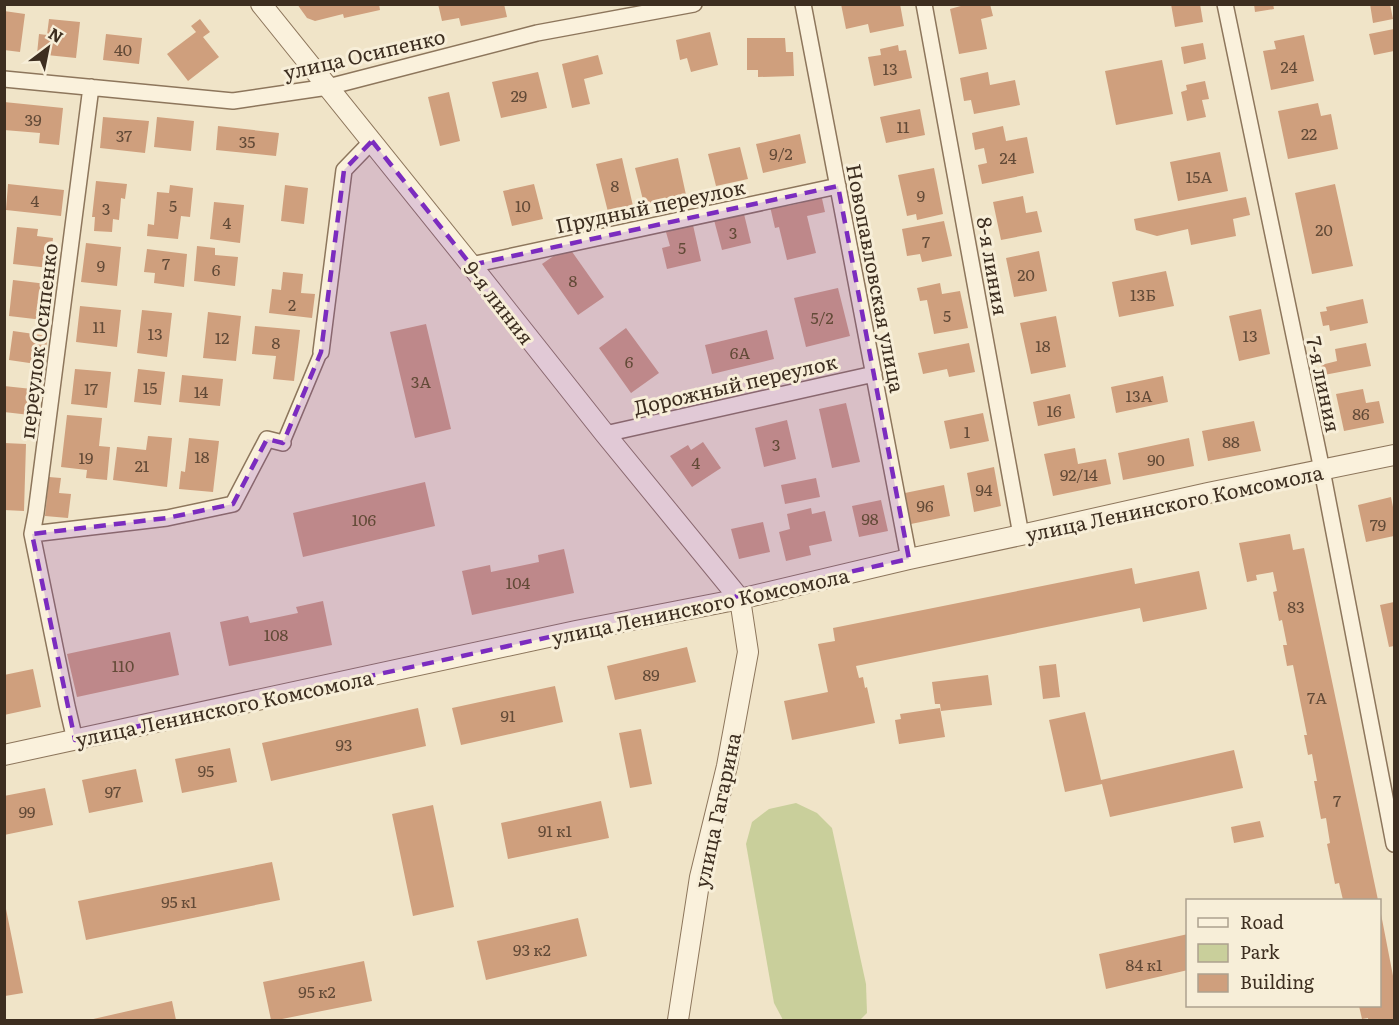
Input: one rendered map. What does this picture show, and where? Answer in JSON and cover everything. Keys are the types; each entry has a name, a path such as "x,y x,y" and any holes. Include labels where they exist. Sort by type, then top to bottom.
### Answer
{"street":[{"name":"9-я линия","path":"261,4 740,599"},
{"name":"улица Осипенко","path":"4,79 233,101 328,87 537,33 694,4"},
{"name":"Новопавловская улица","path":"803,4 909,559"},
{"name":"8-я линия","path":"924,4 1021,535"},
{"name":"7-я линия","path":"1225,4 1322,470 1395,844"},
{"name":"переулок Осипенко","path":"75,740 32,534 91,87"},
{"path":"32,534 167,518 232,504 267,438 283,443 321,352 344,170 372,141"},
{"name":"Прудный переулок","path":"471,265 838,186"},
{"name":"Дорожный переулок","path":"605,434 874,374"},
{"name":"улица Ленинского Комсомола","path":"4,755 576,631 740,599 909,559 1395,455"},
{"name":"улица Гагарина","path":"678,1020 700,877 727,766 748,652 740,599"}],"highlighted area":[{"path":"372,141 471,265 838,186 909,559 75,740 32,534 167,518 233,504 267,439 283,443 321,352 344,170"}],"green space":[{"path":"796,803 817,813 832,828 866,984 867,1013 860,1020 783,1020 774,1003 746,844 752,822 769,809"}],"building":[{"path":"297,4 379,4 380,10 344,18 343,14 315,21 307,18"},
{"path":"438,4 504,4 507,17 461,26 459,18 442,21"},
{"path":"841,4 870,4 870,6 900,4 904,26 870,33 868,24 846,29"},
{"path":"968,4 990,4 993,16 981,19 987,49 959,54 950,9"},
{"path":"1171,4 1200,4 1203,22 1175,27"},
{"path":"1254,4 1273,4 1274,9 1255,12"},
{"path":"1370,4 1390,4 1393,19 1373,23"},
{"path":"4,11 25,14 20,52 4,50"},
{"path":"49,19 80,22 76,58 37,54 39,34 47,35"},
{"path":"200,19 210,32 203,37 219,57 188,81 167,54 196,32 191,26"},
{"path":"1394,29 1394,51 1374,55 1369,34"},
{"path":"710,32 718,65 691,72 687,58 680,60 676,40"},
{"path":"106,34 142,38 139,64 103,60"},
{"path":"1304,35 1314,81 1271,90 1263,51 1276,49 1274,41"},
{"path":"747,38 785,38 786,52 793,52 794,76 758,77 758,70 747,70"},
{"path":"1203,43 1206,59 1184,64 1181,47"},
{"path":"898,45 899,51 906,50 912,78 874,86 868,57 881,55 880,49"},
{"path":"598,55 603,74 584,79 590,104 572,108 562,64"},
{"path":"1162,60 1173,114 1116,125 1105,71"},
{"path":"538,72 547,108 501,118 492,82"},
{"path":"988,72 990,85 1015,80 1020,105 974,114 971,100 964,101 960,78"},
{"path":"1205,81 1209,99 1202,100 1206,117 1187,121 1181,92 1187,90 1186,85"},
{"path":"449,92 460,141 440,146 428,97"},
{"path":"4,102 63,108 59,145 39,143 40,133 4,130"},
{"path":"1318,103 1321,116 1331,114 1338,149 1288,159 1278,111"},
{"path":"920,109 925,135 886,143 880,117"},
{"path":"103,117 149,121 145,153 100,148"},
{"path":"157,117 194,121 191,151 154,147"},
{"path":"218,126 279,133 276,156 216,150"},
{"path":"1003,126 1006,141 1027,137 1034,173 982,184 978,165 987,163 984,148 975,150 972,133"},
{"path":"800,134 806,163 763,173 756,144"},
{"path":"740,147 748,179 716,186 708,154"},
{"path":"1220,152 1228,191 1178,201 1170,162"},
{"path":"622,158 633,206 608,212 596,164"},
{"path":"678,158 686,195 644,204 635,168"},
{"path":"934,168 943,214 917,220 916,214 907,216 898,175"},
{"path":"96,181 127,184 125,199 121,198 119,220 113,219 112,232 94,231 95,217 92,217"},
{"path":"8,184 64,190 61,216 6,210"},
{"path":"534,184 543,219 512,226 503,191"},
{"path":"1335,184 1353,266 1312,274 1295,193"},
{"path":"170,185 193,188 190,217 181,216 178,239 147,236 148,224 154,225 157,192 169,193"},
{"path":"285,185 308,188 304,224 281,221"},
{"path":"821,194 825,212 807,216 816,253 787,260 779,227 775,228 769,202 785,198 787,206 801,203 800,198"},
{"path":"1023,196 1026,213 1037,211 1042,232 1001,240 993,202"},
{"path":"1246,197 1250,215 1233,219 1236,236 1191,245 1188,229 1157,236 1136,230 1134,219"},
{"path":"214,202 244,205 240,243 210,239"},
{"path":"744,214 751,243 722,250 714,220"},
{"path":"944,221 952,256 922,262 920,254 907,256 902,229"},
{"path":"693,225 701,261 667,269 662,248 670,246 666,232"},
{"path":"17,227 38,229 37,236 53,238 50,268 13,264"},
{"path":"86,243 121,247 117,286 81,282"},
{"path":"197,246 215,248 215,255 238,257 235,286 194,281"},
{"path":"568,246 604,297 578,315 542,264"},
{"path":"147,249 187,254 184,287 154,283 155,273 144,272"},
{"path":"1039,251 1047,291 1014,297 1006,258"},
{"path":"1166,271 1174,306 1119,317 1112,282"},
{"path":"283,272 303,274 301,293 315,294 312,318 269,313 272,289 281,290"},
{"path":"13,280 47,284 43,320 9,316"},
{"path":"940,283 942,294 960,291 968,328 934,334 927,300 920,301 917,288"},
{"path":"838,288 850,336 806,347 794,298"},
{"path":"1363,299 1368,323 1330,331 1329,325 1323,326 1320,312 1327,311 1326,307"},
{"path":"80,306 121,310 117,347 76,342"},
{"path":"1261,309 1270,354 1239,361 1229,316"},
{"path":"142,310 172,313 167,357 137,353"},
{"path":"208,312 241,316 236,361 203,358"},
{"path":"1056,316 1066,367 1031,374 1020,323"},
{"path":"426,324 451,429 415,438 390,332"},
{"path":"255,326 300,330 294,381 273,379 276,356 252,354"},
{"path":"626,328 659,373 631,393 599,348"},
{"path":"767,330 774,359 712,374 705,345"},
{"path":"13,331 48,336 43,365 9,360"},
{"path":"969,343 975,372 949,377 947,369 923,374 918,353"},
{"path":"1366,343 1371,366 1324,375 1321,365 1337,361 1335,349"},
{"path":"75,369 111,372 107,408 71,404"},
{"path":"138,369 165,372 161,405 134,402"},
{"path":"182,375 223,379 220,406 179,402"},
{"path":"1163,376 1168,402 1116,413 1111,387"},
{"path":"4,386 32,389 30,415 4,412"},
{"path":"1363,389 1366,403 1379,401 1384,423 1344,431 1336,394"},
{"path":"1070,394 1075,418 1038,426 1033,402"},
{"path":"846,403 860,462 832,468 819,409"},
{"path":"983,413 989,441 950,449 944,421"},
{"path":"67,415 102,418 99,446 110,447 107,480 86,478 87,470 61,467"},
{"path":"787,420 796,459 764,467 755,428"},
{"path":"1254,421 1261,451 1208,461 1202,431"},
{"path":"148,436 172,438 167,487 113,480 117,447 146,450"},
{"path":"189,438 219,441 213,492 179,489 181,471 185,472"},
{"path":"1189,438 1194,466 1123,480 1118,453"},
{"path":"703,442 721,468 692,487 670,456 688,445 691,450"},
{"path":"4,443 26,444 24,511 4,510"},
{"path":"1075,448 1078,464 1106,459 1111,484 1053,496 1044,454"},
{"path":"994,467 1001,506 974,512 967,473"},
{"path":"49,477 61,478 59,493 71,494 68,518 45,516"},
{"path":"816,478 820,497 785,504 781,485"},
{"path":"425,482 435,526 303,557 293,513"},
{"path":"944,485 950,516 906,525 900,494"},
{"path":"1391,497 1394,512 1394,536 1366,542 1358,505"},
{"path":"881,500 888,531 859,537 852,506"},
{"path":"811,508 812,514 825,511 832,541 809,546 811,555 786,561 779,532 790,529 787,514"},
{"path":"763,522 770,552 739,559 731,529"},
{"path":"1290,534 1293,550 1304,548 1378,899 1343,899 1339,883 1335,884 1327,844 1330,843 1326,818 1321,819 1314,781 1317,781 1312,754 1308,755 1304,735 1307,735 1293,665 1287,666 1283,645 1287,645 1273,592 1277,591 1273,572 1256,575 1257,580 1247,582 1239,543"},
{"path":"564,549 574,593 472,615 462,571 490,565 491,572 539,562 538,555"},
{"path":"1132,568 1135,584 1199,571 1207,609 1143,622 1140,608 856,666 859,678 863,677 865,688 867,687 875,723 792,740 784,701 828,692 818,644 835,641 833,628"},
{"path":"323,601 332,645 229,666 220,622 248,616 250,623 298,613 296,607"},
{"path":"1394,602 1394,646 1389,647 1380,605"},
{"path":"170,632 179,675 77,697 67,654"},
{"path":"687,647 696,682 615,700 607,666"},
{"path":"1056,664 1060,697 1043,699 1039,666"},
{"path":"33,669 41,707 4,715 4,675"},
{"path":"988,675 992,705 941,711 940,704 935,704 932,682"},
{"path":"555,686 563,722 461,745 452,708"},
{"path":"418,708 426,746 271,781 262,743"},
{"path":"940,708 945,737 899,744 895,720 901,719 900,714"},
{"path":"1085,712 1101,780 1234,750 1243,788 1110,817 1102,784 1065,792 1049,720"},
{"path":"641,729 652,784 630,788 619,733"},
{"path":"230,748 237,782 182,793 175,759"},
{"path":"136,769 143,802 89,813 82,780"},
{"path":"45,788 53,825 4,835 4,796"},
{"path":"601,801 609,838 508,859 501,823"},
{"path":"433,805 454,907 413,916 392,814"},
{"path":"1260,821 1264,837 1234,843 1231,827"},
{"path":"272,862 280,900 86,940 78,901"},
{"path":"5,909 23,993 5,996"},
{"path":"1381,914 1394,981 1394,1020 1362,1019 1359,1007 1381,1007"},
{"path":"578,918 587,956 486,980 477,941"},
{"path":"1186,934 1186,970 1106,989 1099,954"},
{"path":"364,961 372,1001 271,1020 263,982"},
{"path":"172,1001 176,1020 89,1020"}]}
